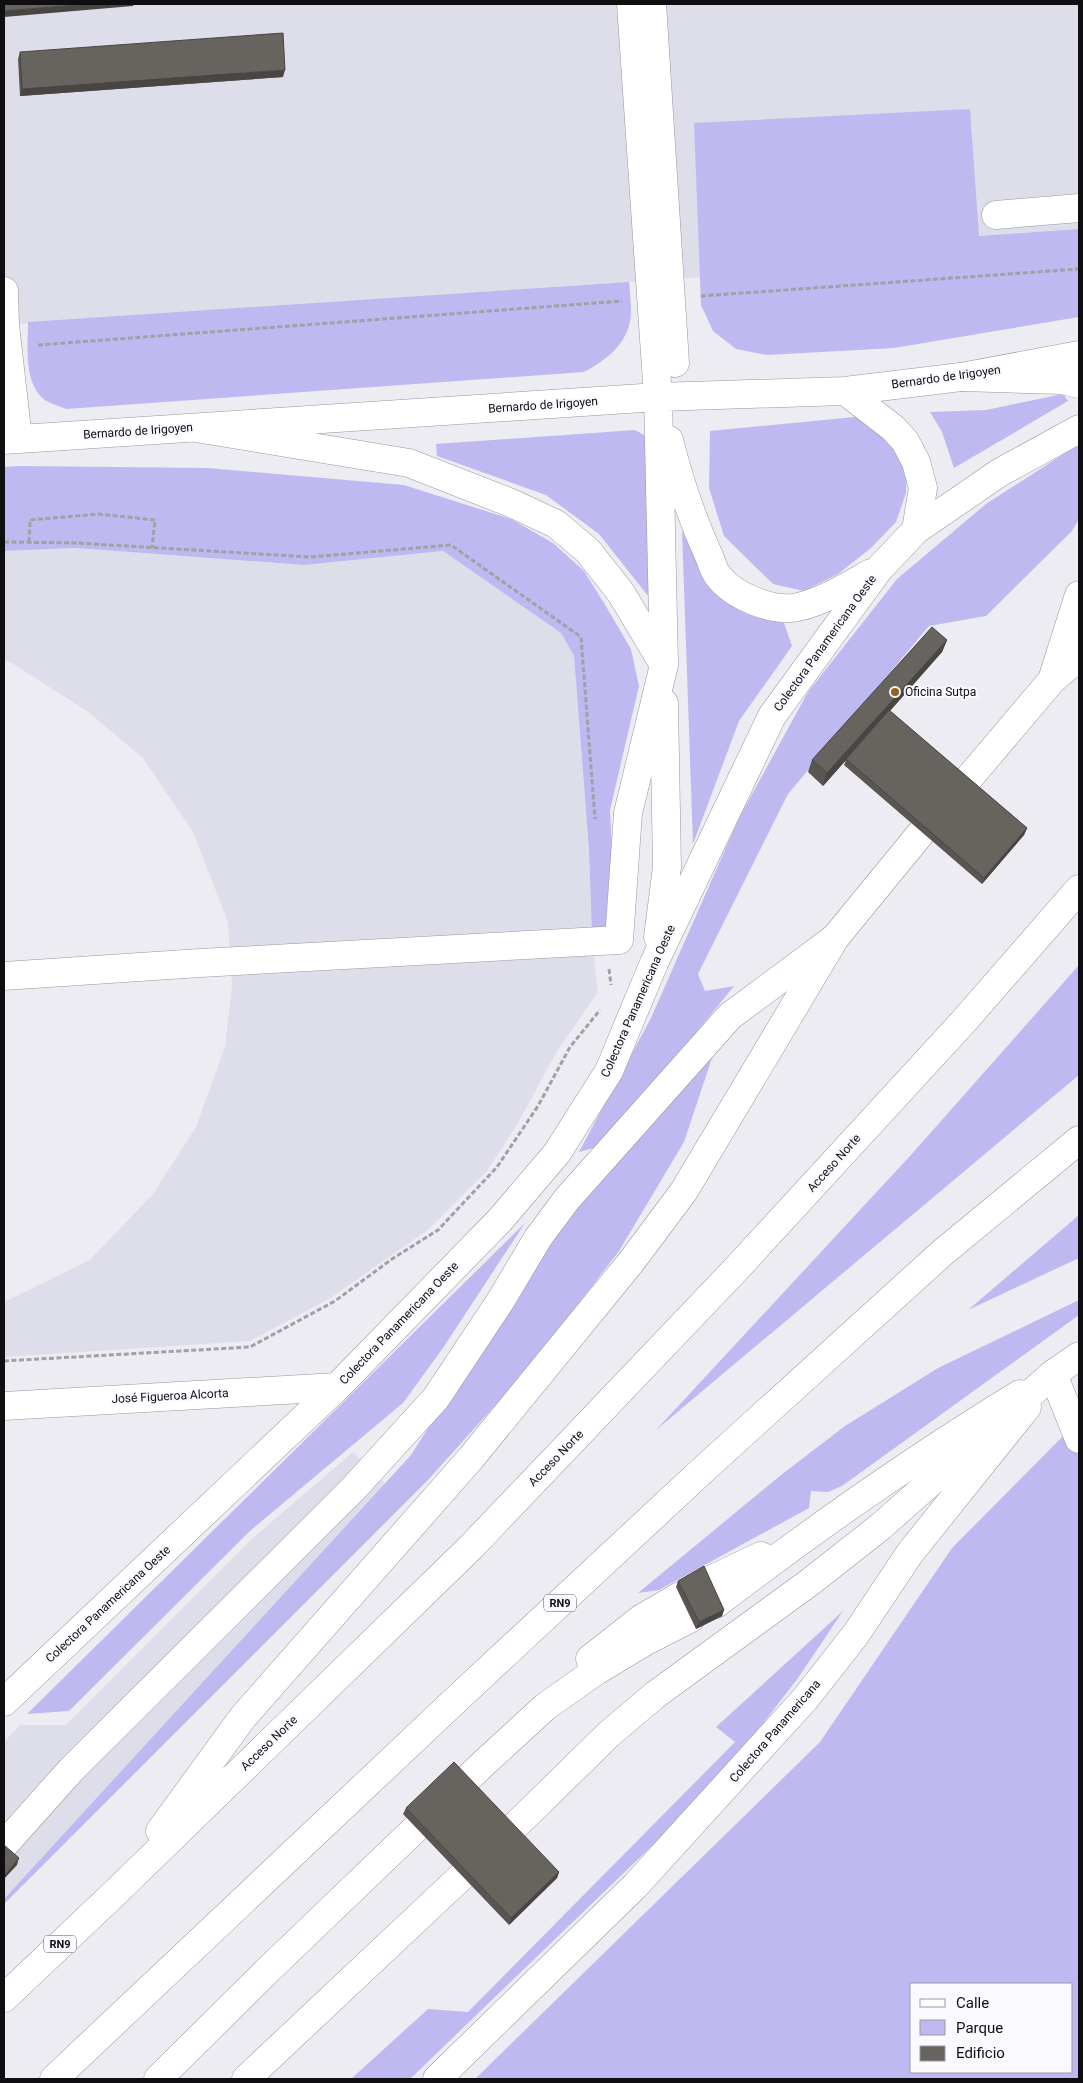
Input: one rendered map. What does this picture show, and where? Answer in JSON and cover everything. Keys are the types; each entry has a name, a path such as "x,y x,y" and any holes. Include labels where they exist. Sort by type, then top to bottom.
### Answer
{"main road":[{"path":"631,4 676,465 699,534 718,577 738,593 754,602 797,608 831,595 879,569"},
{"path":"652,4 661,298"},
{"path":"996,215 1079,208"},
{"path":"4,291 11,440"},
{"name":"Bernardo de Irigoyen","path":"11,440 668,397 845,391 961,377 1079,355"},
{"path":"961,377 1062,380 1079,384"},
{"path":"845,391 893,428 905,441 916,462 923,488 916,530"},
{"path":"654,963 667,867 664,666 668,397"},
{"path":"4,976 200,963 619,940 628,814 664,666 621,593 588,551 556,524 511,503 409,463 196,428"},
{"name":"Colectora Panamericana Oeste","path":"4,1702 337,1387 500,1220 557,1153 609,1071 654,963 772,716 879,569 916,530 1000,473 1079,429"},
{"path":"1052,680 1079,595"},
{"path":"964,784 1052,680 1079,657"},
{"path":"117,1891 243,1717 470,1458 631,1262 684,1191 835,938 921,833"},
{"name":"Acceso Norte","path":"4,1998 117,1891 478,1539 745,1260 964,1021 1079,889"},
{"path":"4,1845 71,1770 354,1488 436,1398 501,1300 538,1238 568,1199 730,1016 835,938"},
{"name":"RN9","path":"54,2079 698,1474 942,1253 1079,1140"},
{"name":"Colectora Panamericana","path":"437,2079 635,1886 805,1699 856,1634 910,1553 1053,1374 1079,1356"},
{"path":"1053,1374 1079,1439"},
{"path":"711,1593 807,1536 980,1418 1053,1374"},
{"path":"511,1830 609,1734 654,1695 810,1582 880,1527 1053,1374"},
{"name":"José Figueroa Alcorta","path":"4,1406 337,1387"},
{"path":"158,2079 323,1917 545,1707 596,1671 646,1641 686,1607"},
{"path":"246,2079 462,1876"}],"path":[{"path":"6,336 661,298 1079,269"},
{"path":"29,542 30,520 99,514 156,520 152,548"},
{"path":"4,542 310,557 451,545 581,637 596,824"},
{"path":"605,942 611,986"},
{"path":"4,1361 250,1347 335,1301 392,1259 438,1230 497,1167 538,1106 570,1047 606,1002"}],"shaded area":[{"path":"4,4 1079,4 1079,251 4,325"},
{"path":"76,548 304,565 443,551 561,633 574,656 589,850 592,942 598,992 557,1051 517,1125 487,1171 429,1229 329,1299 250,1341 4,1357 4,1302 90,1260 153,1194 196,1127 225,1047 232,986 228,922 193,832 143,758 87,711 4,660 4,551"},
{"path":"353,1452 389,1487 4,1902 4,1742 20,1725 66,1725 254,1537"}],"green space":[{"path":"970,109 979,236 1079,229 1079,317 894,348 767,355 736,349 713,331 701,305 694,123"},
{"path":"629,282 631,301 630,323 622,341 609,356 584,372 66,409 45,400 38,393 33,384 28,364 28,322"},
{"path":"1063,394 1068,401 954,468 942,432 930,412 986,410"},
{"path":"865,416 889,433 907,466 906,493 896,522 871,548 838,574 804,591 773,584 724,536 709,488 710,431"},
{"path":"635,430 646,436 649,597 599,534 546,495 437,456 436,444"},
{"path":"1079,444 1079,519 1072,531 986,616 929,626 788,794 698,974 705,991 734,986 605,1145 579,1152 651,1018 739,818 808,692 897,579 986,504"},
{"path":"4,467 208,468 404,485 511,519 553,543 584,571 607,608 631,649 639,686 610,810 616,936 592,937 589,850 574,656 561,633 443,551 304,565 76,548 4,551"},
{"path":"682,531 712,590 747,614 784,623 792,646 739,721 693,844"},
{"path":"1079,965 1079,1075 656,1430 910,1156"},
{"path":"719,1037 684,1142 619,1251 533,1363 428,1480 4,1904 4,1899 411,1455 567,1211"},
{"path":"1079,1215 1079,1258 968,1310"},
{"path":"525,1223 443,1348 403,1403 251,1530 69,1711 27,1714"},
{"path":"1079,1300 1079,1315 842,1486 828,1492 811,1491 809,1508 659,1590 638,1593 781,1475 845,1426 938,1368"},
{"path":"1079,1420 1079,2079 475,2079 820,1742 952,1548"},
{"path":"843,1611 798,1678 758,1730 659,1839 410,2079 351,2079 428,2009 468,2012 735,1742 716,1727"}],"building":[{"path":"4,4 88,4 4,11"},
{"path":"283,33 285,70 22,89 20,52"},
{"path":"932,627 947,640 827,773 812,760"},
{"path":"889,710 1027,828 984,878 846,759"},
{"path":"704,1566 724,1610 699,1622 678,1581"},
{"path":"454,1762 559,1872 511,1918 406,1808"},
{"path":"4,1845 19,1858 4,1876"}],"place":[{"name":"Oficina Sutpa","path":"895,692"}]}
